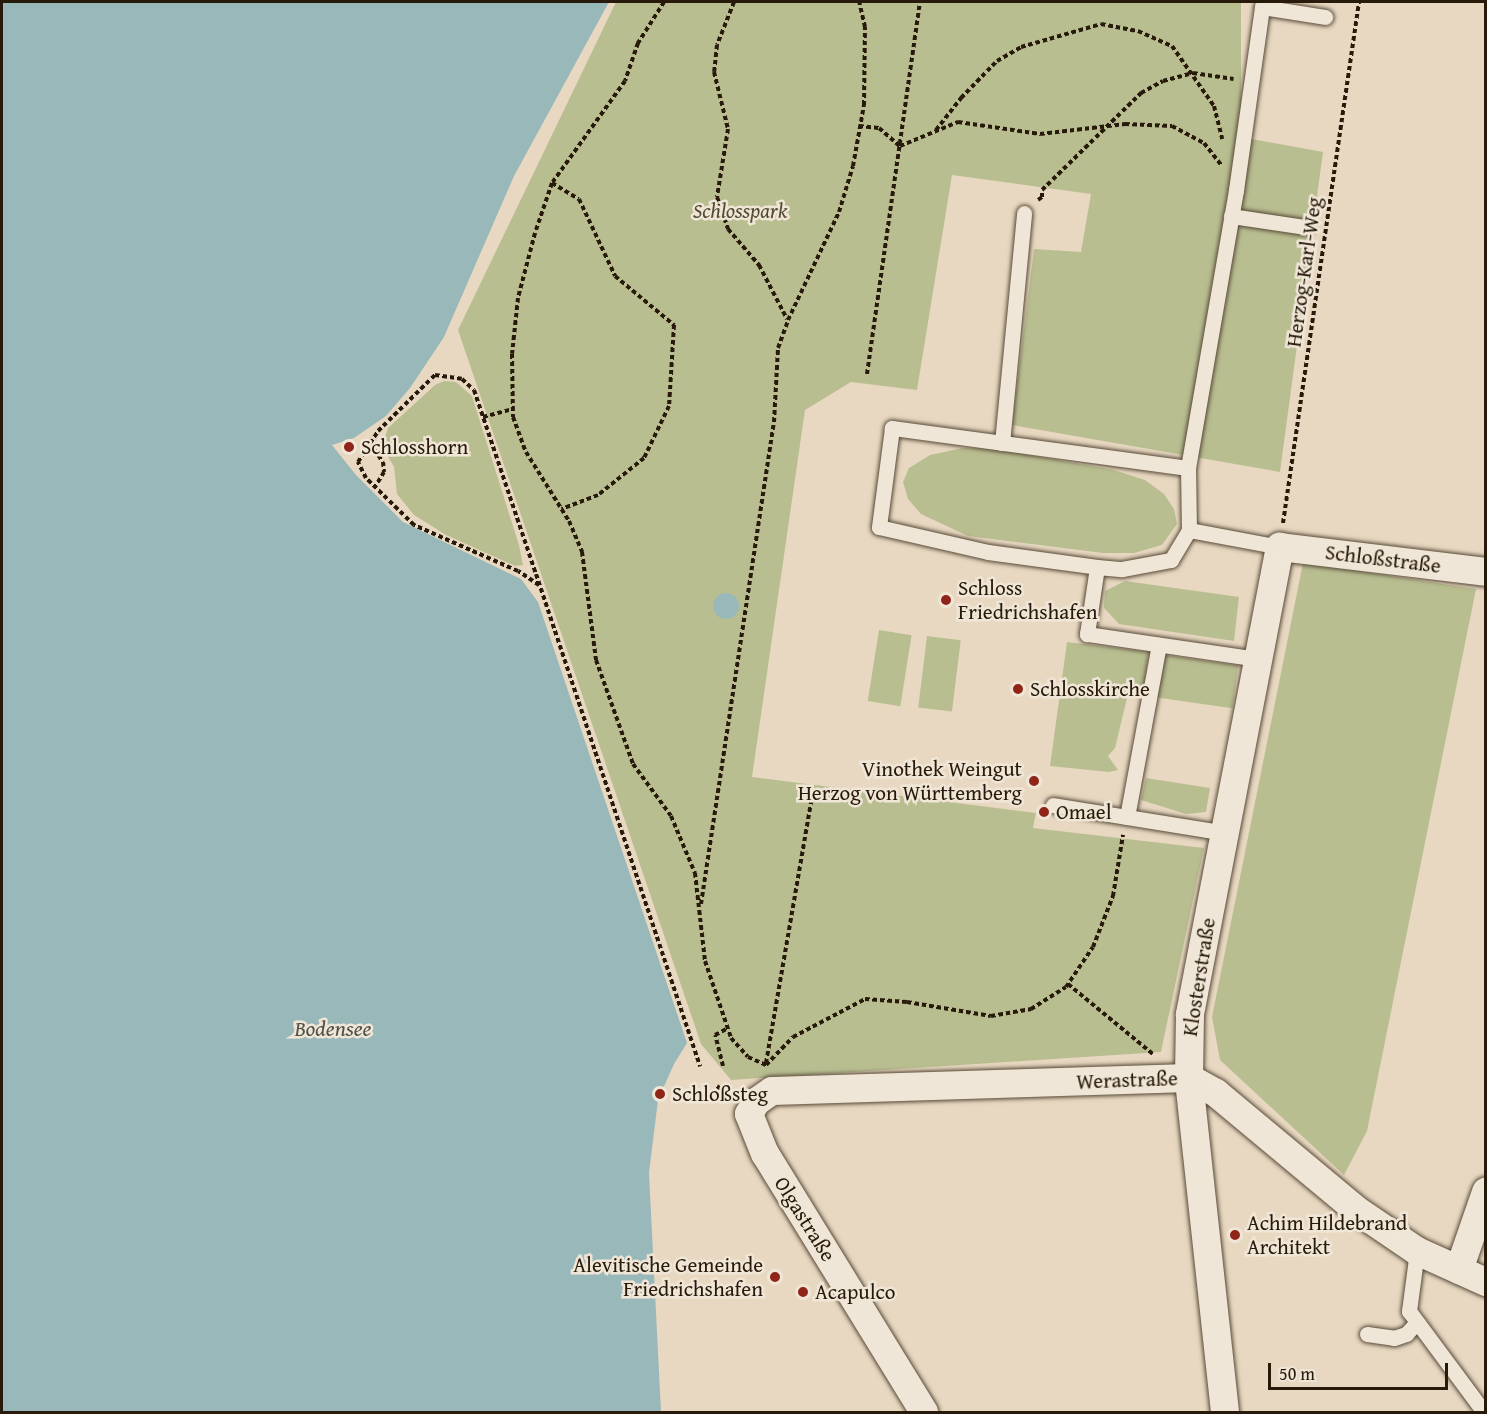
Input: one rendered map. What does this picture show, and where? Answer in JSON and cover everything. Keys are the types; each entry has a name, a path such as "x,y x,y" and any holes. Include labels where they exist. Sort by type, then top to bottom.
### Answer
{"street":[{"name":"Schloßstraße","path":"1280,547 1485,572"},
{"name":"Klosterstraße","path":"1225,1413 1189,1078 1190,1014 1280,547"},
{"name":"Werastraße","path":"749,1114 756,1102 772,1091 1189,1078 1216,1093 1355,1209 1417,1251 1485,1282"},
{"name":"Olgastraße","path":"749,1114 765,1154 924,1413"},
{"path":"1459,1270 1485,1192"}],"lane":[{"path":"1188,468 892,429 879,527 988,552 1097,567 1122,569 1171,560 1189,530 1188,468 1231,216 1262,7 1325,17"},
{"path":"1002,443 1024,213"},
{"path":"1231,216 1305,227"},
{"path":"1189,530 1280,547"},
{"path":"1097,567 1087,634 1258,659"},
{"path":"1127,817 1159,645"},
{"path":"1053,805 1225,833"},
{"path":"1417,1251 1409,1311 1484,1413"},
{"path":"1367,1334 1394,1338 1406,1334 1417,1322"}],"path":[{"path":"664,2 638,43 625,81 552,183 535,232 518,298 512,354 513,417 526,452 562,509 582,552 596,660 633,764 672,816 695,873 705,961 731,1038 748,1057 766,1065"},
{"path":"734,2 717,45 714,72 728,129 717,198 728,229 759,265 788,320"},
{"path":"700,911 774,422 778,348 788,320 839,212 853,166 864,105 865,38 859,2"},
{"path":"867,374 920,2"},
{"name":"Herzog-Karl-Weg","path":"1280,547 1359,2"},
{"path":"936,131 961,98 997,61 1021,47 1101,24 1138,31 1172,46 1214,106 1223,150"},
{"path":"1024,213 1042,197 1042,190 1141,93 1163,81 1193,73 1251,81"},
{"path":"900,146 958,123 1040,134 1104,127 1172,126 1204,143 1226,171 1224,160"},
{"path":"859,126 879,128 900,146"},
{"path":"552,183 579,199 615,276 674,325 669,406 644,458 598,495 562,509"},
{"path":"539,585 518,571 414,525 366,478 358,462 378,431 435,375 462,379 474,390 700,1066"},
{"path":"483,417 513,409"},
{"path":"370,443 383,462 384,472 375,487"},
{"path":"766,1065 812,797"},
{"path":"766,1065 793,1037 865,999 907,1002 991,1016 1031,1009 1068,984 1093,947 1113,896 1127,817"},
{"path":"1068,984 1162,1061"},
{"path":"723,1066 715,1035 728,1028"}],"green space":[{"name":"Schlosspark","path":"616,2 1241,2 1241,137 1323,152 1280,472 1012,425 1034,249 1081,252 1091,194 952,175 917,390 851,382 805,410 752,777 1036,813 1033,828 1204,848 1161,1052 731,1080 701,1044 458,330"},
{"path":"444,381 456,382 472,396 519,545 523,565 515,566 446,535 414,515 397,494 394,467 382,446 388,428 435,385"},
{"path":"963,448 995,449 1114,470 1145,480 1164,494 1174,509 1177,524 1162,545 1134,553 1103,553 968,536 921,514 908,499 903,482 909,468 930,455"},
{"path":"1303,563 1476,589 1367,1131 1344,1175 1220,1060 1212,1017"},
{"path":"1125,581 1239,597 1234,641 1119,624 1104,608 1105,591"},
{"path":"879,630 912,635 900,706 868,701"},
{"path":"927,636 961,640 952,712 918,707"},
{"path":"1067,642 1149,652 1142,699 1129,690 1115,748 1108,756 1118,770 1109,772 1050,766"},
{"path":"1163,655 1238,666 1232,708 1157,698"},
{"path":"1146,778 1210,788 1206,812 1186,814 1141,800"}],"water":[{"name":"Bodensee","path":"2,2 609,2 514,176 444,337 410,388 386,416 354,438 332,445 356,475 403,522 521,579 538,602 687,1043 674,1064 658,1100 649,1173 661,1412 2,1412"},
{"path":"726,593 735,597 739,606 735,615 726,619 717,615 713,606 717,597"}],"place":[{"name":"Schlosshorn","path":"349,447"},
{"name":"Schloss Friedrichshafen","path":"946,600"},
{"name":"Schlosskirche","path":"1018,689"},
{"name":"Vinothek Weingut Herzog von Württemberg","path":"1034,781"},
{"name":"Omael","path":"1044,812"},
{"name":"Schloßsteg","path":"660,1094"},
{"name":"Achim Hildebrand Architekt","path":"1235,1235"},
{"name":"Alevitische Gemeinde Friedrichshafen","path":"775,1277"},
{"name":"Acapulco","path":"803,1292"}]}
